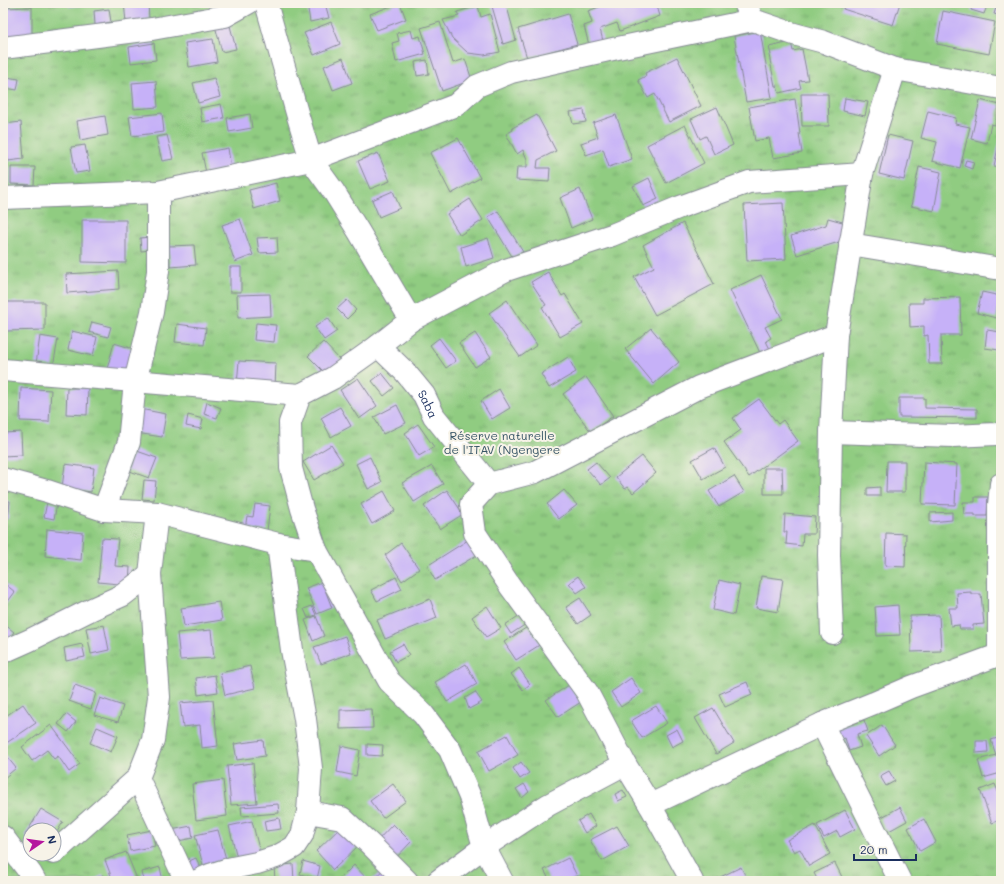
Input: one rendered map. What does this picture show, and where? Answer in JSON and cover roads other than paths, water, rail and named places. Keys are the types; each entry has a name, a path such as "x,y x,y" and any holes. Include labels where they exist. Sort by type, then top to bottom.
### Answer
{"street":[{"path":"3,48 152,29 225,16 248,3"},
{"path":"266,3 311,160 334,192 411,320"},
{"path":"3,198 158,192 311,160 456,105 478,86 510,72 613,49 749,12 794,34 824,42 895,69 1001,88"},
{"path":"832,633 829,555 831,432 836,335 862,174 895,69"},
{"path":"3,370 300,395 333,378 411,320 506,270 612,235 680,206 749,182 862,174"},
{"path":"104,510 129,442 135,382 152,312 158,272 158,192"},
{"path":"850,244 1001,269"},
{"path":"692,881 650,805 625,764 586,692 510,586 475,533 471,504 489,484 535,472 699,387 836,335"},
{"name":"Saba","path":"378,346 405,372 424,395 434,416 489,484"},
{"path":"300,395 290,423 292,468 302,509 316,550 389,681 423,714 450,750 470,797 484,846 502,881"},
{"path":"831,432 954,436 1001,433"},
{"path":"3,479 47,491 104,510 157,513 278,544 316,550"},
{"path":"650,805 822,724 911,687 1000,654 999,505 1001,484"},
{"path":"62,845 138,778 153,740 159,697 150,574 157,513"},
{"path":"196,881 232,868 257,863 276,857 294,847 302,835 308,812 311,768 305,719 292,650 278,544"},
{"path":"3,652 123,595 150,574"},
{"path":"822,724 900,881"},
{"path":"438,881 484,846 548,806 625,764"},
{"path":"138,778 186,881"},
{"path":"308,812 342,818 407,881"},
{"path":"3,837 33,877 46,862"}],"park label":[{"name":"Réserve naturelle de l'ITAV (Ngengere","path":"502,442"}]}
